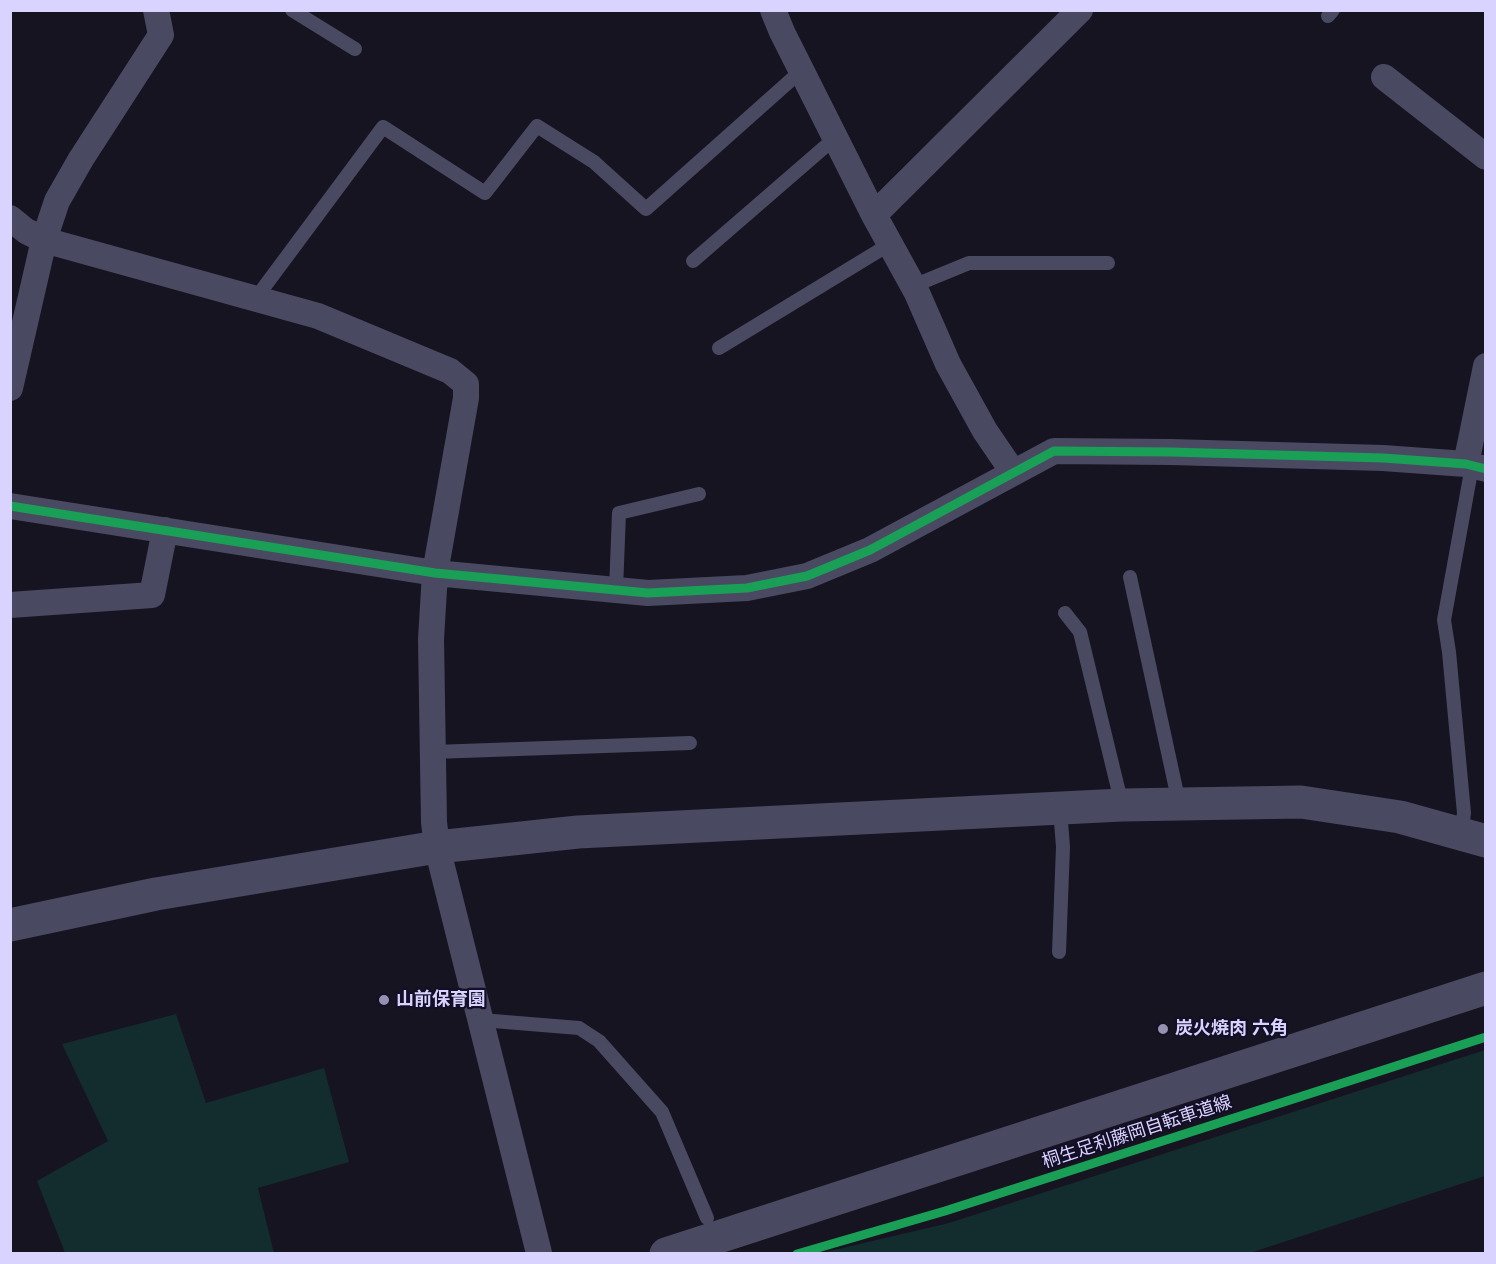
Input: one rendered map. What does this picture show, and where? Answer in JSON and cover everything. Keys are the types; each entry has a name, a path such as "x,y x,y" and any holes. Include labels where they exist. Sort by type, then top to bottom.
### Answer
{"street":[{"path":"10,388 44,240 57,201 81,159 161,35 156,10"},
{"path":"773,10 874,215 913,286 948,364 985,430 1013,472"},
{"path":"874,215 1080,10"},
{"path":"1384,77 1485,157"},
{"path":"10,218 26,231 44,240 318,316 450,371 466,384 466,398 435,573 431,639 437,847 539,1253"},
{"path":"10,506 435,573 648,593 747,588 807,576 870,550 1054,451 1371,458 1475,466 1485,366"},
{"path":"10,605 152,595 165,530"},
{"path":"10,925 156,894 437,847 578,832 1122,805 1301,802 1400,817 1473,837"},
{"path":"666,1254 1485,988"}],"lane":[{"path":"292,10 355,50"},
{"path":"256,298 383,127 485,194 537,126 594,162 646,209 801,70"},
{"path":"693,261 835,138"},
{"path":"719,348 890,244"},
{"path":"913,286 969,263 1108,263"},
{"path":"1473,837 1464,813 1444,620 1475,466"},
{"path":"616,590 619,513 699,494"},
{"path":"1130,577 1179,803"},
{"path":"1065,613 1080,632 1122,805"},
{"path":"433,752 690,743"},
{"path":"1059,952 1063,847 1060,809"},
{"path":"481,1020 579,1028 599,1041 662,1112 707,1218"}],"green space":[{"path":"176,1014 206,1103 324,1068 349,1162 258,1188 274,1253 65,1253 37,1181 108,1141 62,1044"},
{"path":"1485,1050 1485,1176 1250,1253 821,1253 949,1223"}],"cycle path":[{"path":"10,506 435,573 648,593 747,588 807,576 870,550 1054,451 1383,458 1466,464 1486,469"},
{"name":"桐生足利藤岡自転車道線","path":"797,1254 945,1211 1486,1037"}],"place":[{"name":"山前保育園","path":"384,1000"},
{"name":"炭火焼肉 六角","path":"1163,1029"}]}
